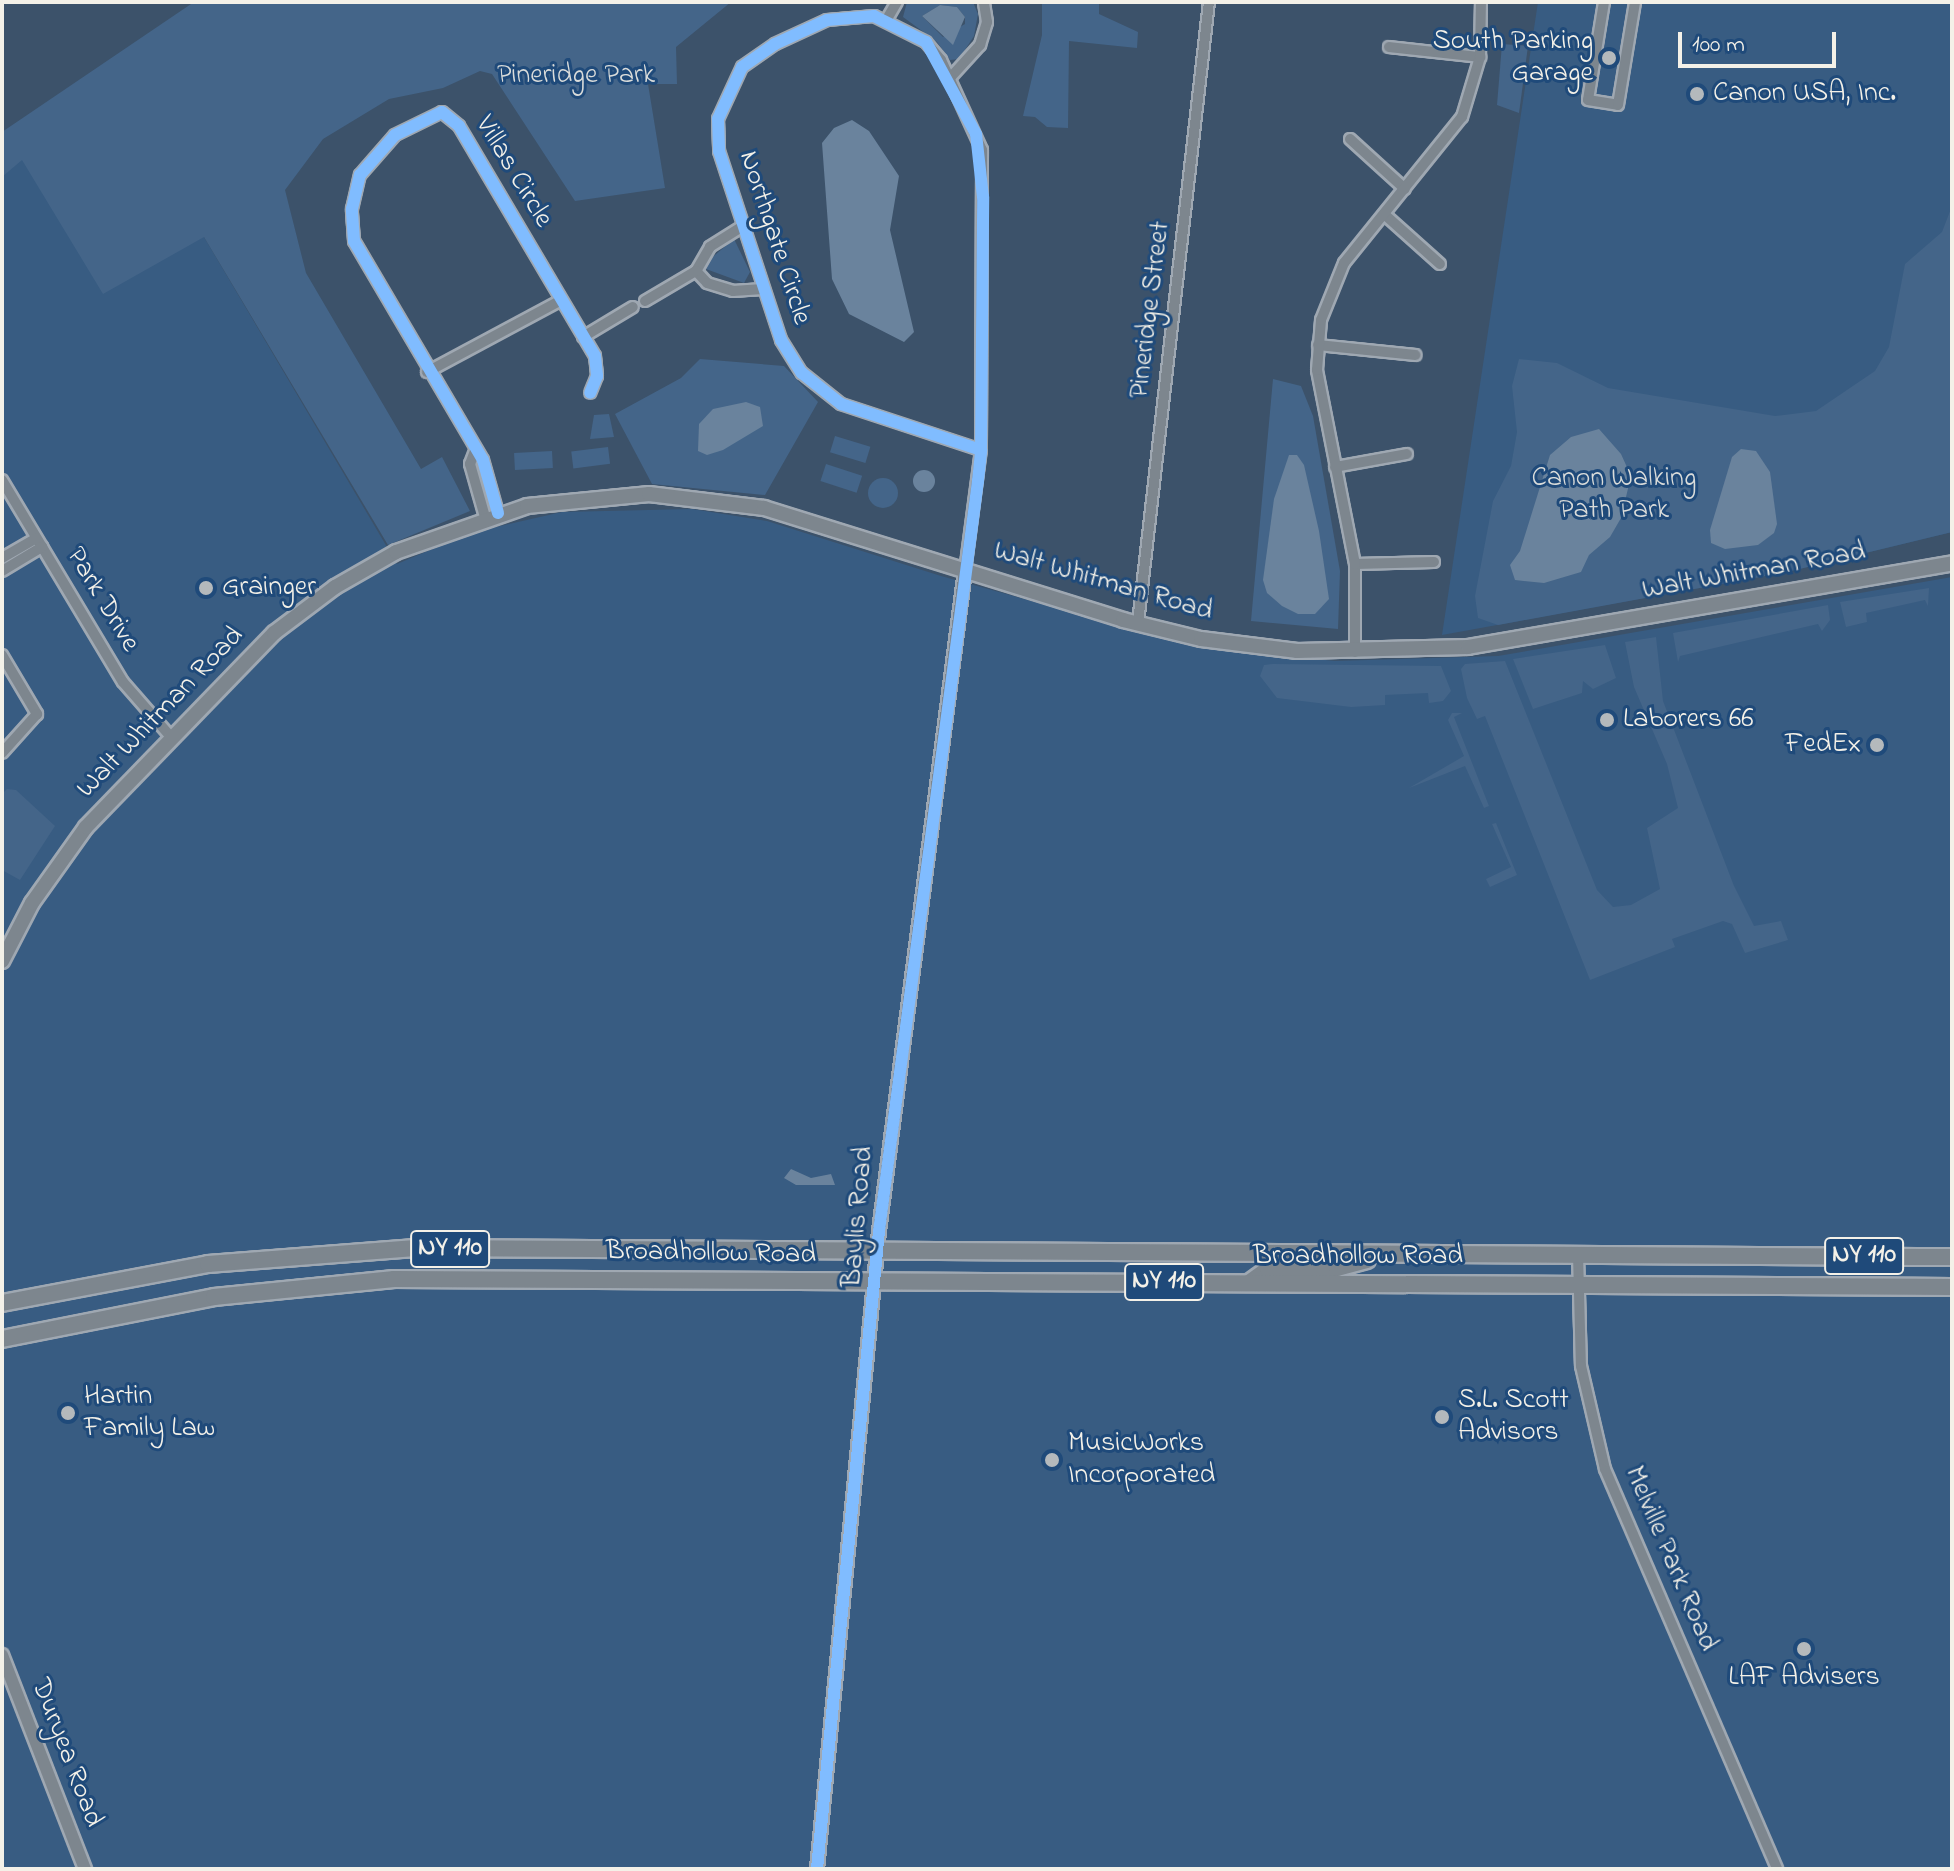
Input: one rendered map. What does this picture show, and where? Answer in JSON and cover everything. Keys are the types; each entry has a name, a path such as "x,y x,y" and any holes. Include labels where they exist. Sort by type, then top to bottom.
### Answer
{"main road":[{"name":"Walt Whitman Road","path":"2,961 59,861 171,737 274,633 335,587 396,552 492,515 614,495 696,497 764,508 1138,623 1221,642 1355,652 1451,649 1574,632 1952,563"},
{"path":"1929,567 1952,555"},
{"name":"Broadhollow Road","path":"2,1303 208,1264 418,1248 1952,1257"},
{"path":"1249,1283 1268,1269 1337,1268 1376,1256"},
{"name":"Broadhollow Road","path":"2,1339 156,1307 313,1284 517,1277 1952,1287"}],"street":[{"path":"887,19 897,2"},
{"path":"950,78 980,45 987,22 984,2"},
{"name":"Pineridge Street","path":"1138,623 1209,2"},
{"path":"1355,652 1355,564 1317,370 1318,345 1332,285 1462,117 1480,57 1481,2"},
{"path":"1604,2 1588,100 1618,105 1635,2"},
{"name":"Northgate Circle","path":"965,571 981,450 983,168 976,134 950,78 926,42 887,19 843,16 800,31 760,53 731,84 717,134 743,226 781,340 819,389 857,412 981,450"},
{"path":"1389,47 1480,57"},
{"name":"Villas Circle","path":"492,515 487,470 360,257 352,218 354,193 371,158 395,135 431,114 450,114 583,337 596,366 590,393"},
{"path":"1350,139 1405,189"},
{"path":"1384,214 1440,264"},
{"path":"645,301 696,271 710,247 743,226"},
{"path":"696,271 707,283 733,291 763,289"},
{"path":"427,372 561,300"},
{"path":"583,337 633,307"},
{"path":"1318,345 1415,355"},
{"path":"1335,467 1407,454"},
{"name":"Park Drive","path":"2,480 123,682 171,737"},
{"path":"2,558 39,543"},
{"path":"2,571 39,543"},
{"path":"1355,564 1434,562"},
{"name":"Baylis Road","path":"817,1869 878,1250 965,571"},
{"path":"2,655 37,714 2,753"},
{"name":"Melville Park Road","path":"1578,1254 1583,1382 1605,1469 1777,1869"},
{"name":"Duryea Road","path":"2,1655 85,1869"}],"shaded area":[{"path":"1538,2 1952,2 1952,532 1787,572 1442,635"},
{"path":"940,5 957,7 965,17 953,45 922,16"},
{"path":"852,120 869,131 899,176 890,230 914,332 904,342 849,314 832,279 822,143 834,128"},
{"path":"2,135 204,237 397,564 470,533 562,512 692,509 767,521 941,576 1198,647 1335,661 1498,656 1952,577 1952,1869 2,1869"},
{"path":"746,402 760,407 763,426 723,450 707,455 698,451 699,424 713,409"},
{"path":"1599,429 1621,454 1631,476 1621,518 1610,537 1589,555 1581,572 1544,583 1515,580 1510,565 1520,551 1550,455 1571,437"},
{"path":"1741,449 1756,451 1770,472 1777,524 1774,533 1758,545 1725,549 1711,543 1710,530 1732,457"},
{"path":"1289,455 1297,455 1304,465 1319,531 1329,599 1315,614 1298,614 1282,606 1267,593 1263,580 1274,499"},
{"path":"920,470 928,470 935,481 928,492 920,492 913,485 913,477"},
{"path":"791,1169 811,1178 831,1174 835,1185 796,1185 784,1178"}],"green space":[{"name":"Pineridge Park","path":"194,2 731,2 676,47 677,84 648,84 665,188 575,201 492,74 480,71 443,88 389,99 323,139 285,190 306,273 421,469 442,457 470,511 388,545 204,237 103,294 22,160 2,177 2,132"},
{"path":"907,2 973,2 978,14 974,36 959,59 950,60 937,42 903,17","holes":["940,5 957,7 965,17 965,24 943,37 922,16"]},
{"path":"1042,2 1099,2 1099,14 1138,32 1137,48 1069,41 1068,128 1047,127 1035,117 1023,116 1042,35"},
{"path":"1502,44 1528,46 1519,113 1497,105"},
{"name":"Canon Walking Path Park","path":"1952,206 1952,532 1787,572 1498,625 1478,618 1475,596 1493,501 1511,466 1517,432 1512,386 1519,359 1557,363 1608,388 1775,416 1816,411 1875,371 1889,347 1905,264 1942,232"},
{"path":"734,239 750,272 744,283 706,269 709,260"},
{"path":"700,359 784,366 818,402 765,495 652,484 615,414 681,378"},
{"path":"1273,379 1301,386 1313,416 1340,571 1338,629 1251,621"},
{"path":"609,414 614,437 590,439 594,415"},
{"path":"835,436 870,447 865,463 830,452"},
{"path":"608,447 610,464 573,468 571,452"},
{"path":"552,451 553,468 515,470 514,453"},
{"path":"826,464 862,476 857,493 820,481"},
{"path":"883,478 889,479 897,487 897,499 889,507 883,508 877,507 869,499 868,493 869,487 877,479"},
{"path":"1929,588 1928,606 1925,600 1866,613 1867,622 1846,627 1840,602"},
{"path":"1828,605 1830,620 1822,631 1818,624 1680,656 1678,662 1673,633"},
{"path":"1656,637 1663,701 1734,886 1754,926 1781,921 1788,940 1745,953 1732,924 1723,921 1672,939 1675,947 1590,980 1485,716 1477,719 1467,698 1461,669 1465,664 1505,661 1597,890 1613,907 1631,905 1660,889 1647,828 1678,808 1667,764 1634,687 1625,642"},
{"path":"1605,645 1616,678 1593,689 1583,681 1582,693 1533,709 1513,659"},
{"path":"1264,665 1441,666 1451,691 1443,701 1429,703 1428,693 1385,695 1385,705 1351,707 1277,698 1260,676"},
{"path":"1452,713 1462,713 1454,717 1489,806 1484,808 1465,766 1409,788 1464,756 1448,720"},
{"path":"7,789 16,790 55,826 20,880 2,870 2,794"},
{"path":"1496,823 1517,875 1490,887 1486,879 1511,867 1492,824"}],"cycle path":[{"path":"817,1869 879,1231 978,481 981,450 983,197 976,134 926,42 874,16 827,20 775,44 742,67 718,119 719,151 781,340 802,373 841,404 981,450"},
{"path":"498,513 483,460 354,241 352,209 360,175 395,135 442,112 459,126 595,356 597,376 590,393"}],"place":[{"name":"South Parking Garage","path":"1609,58"},
{"name":"Canon USA, Inc.","path":"1697,94"},
{"name":"Grainger","path":"206,588"},
{"name":"Laborers 66","path":"1607,720"},
{"name":"FedEx","path":"1877,745"},
{"name":"Hartin Family Law","path":"68,1413"},
{"name":"S.L. Scott Advisors","path":"1442,1417"},
{"name":"MusicWorks Incorporated","path":"1052,1460"},
{"name":"LAF Advisers","path":"1804,1649"}]}
